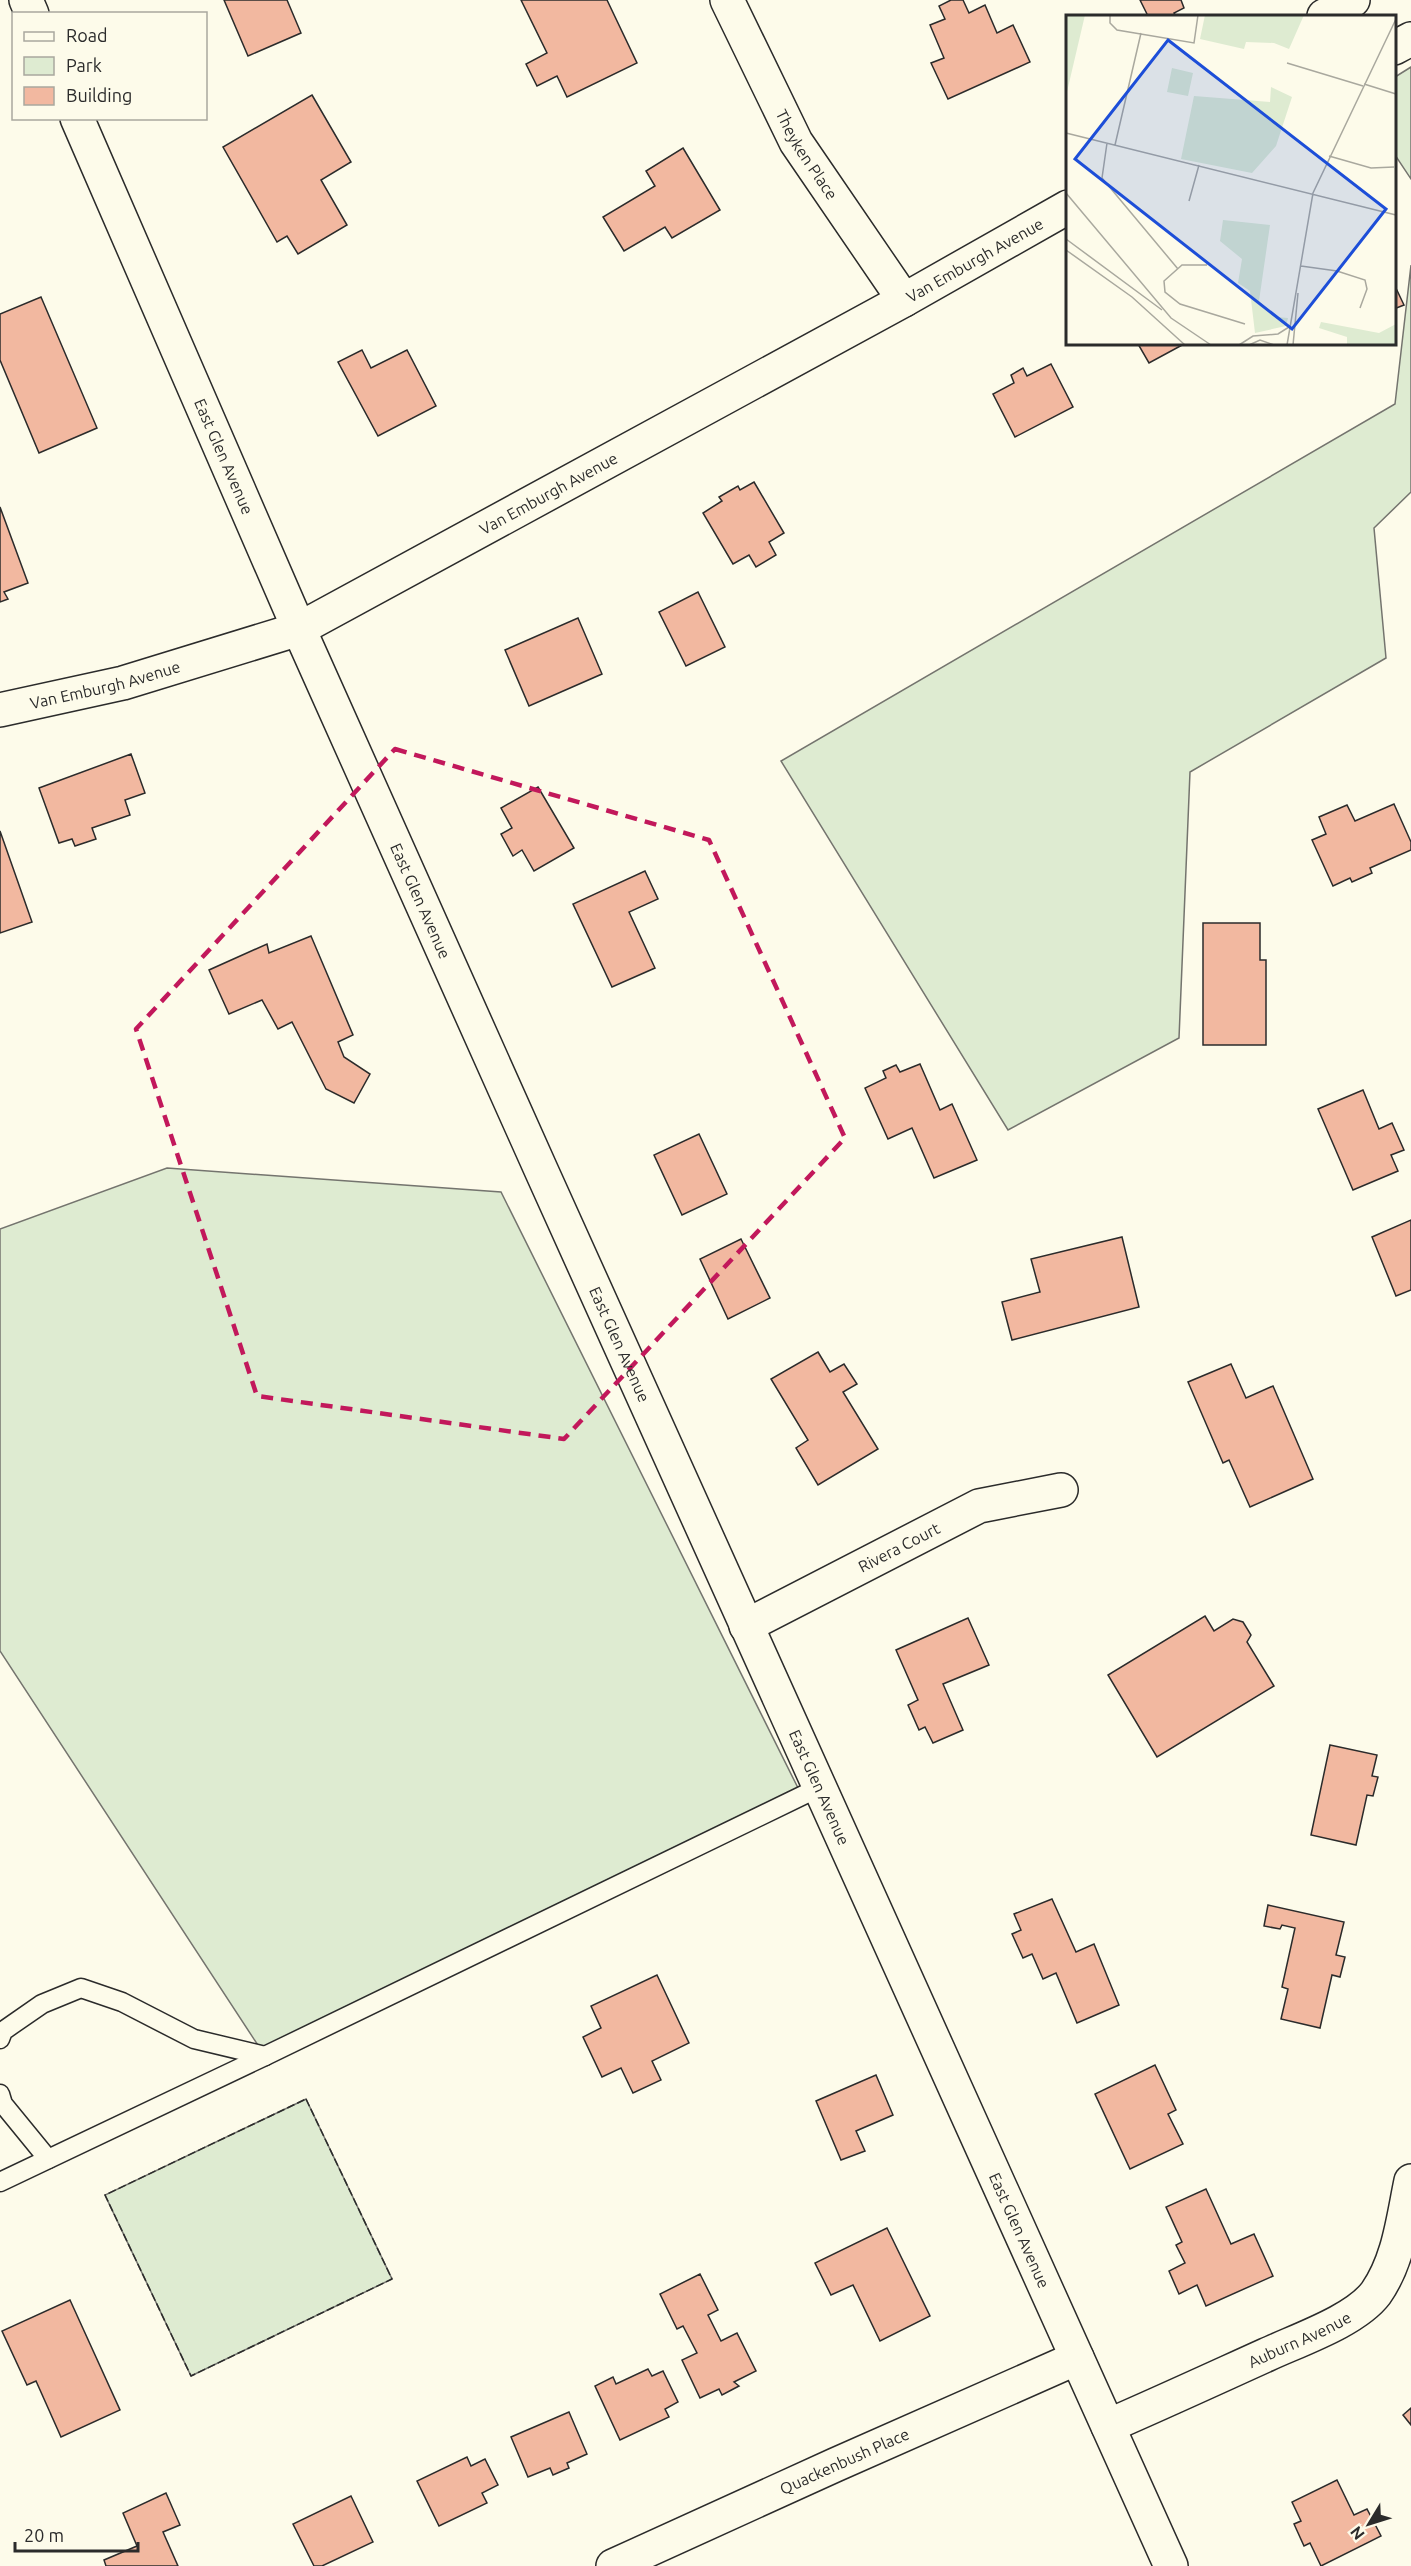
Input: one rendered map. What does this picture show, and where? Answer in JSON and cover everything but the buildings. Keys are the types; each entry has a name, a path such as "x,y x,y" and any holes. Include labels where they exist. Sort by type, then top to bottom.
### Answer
{"street":[{"name":"Theyken Place","path":"727,0 796,142 904,300"},
{"path":"1326,15 1353,0"},
{"path":"1396,47 1411,39"},
{"name":"East Glen Avenue","path":"78,120 299,629 818,1788 1171,2566"},
{"name":"Van Emburgh Avenue","path":"0,711 123,683 299,629 904,300 1066,208"},
{"name":"Rivera Court","path":"746,1626 979,1506 1061,1490"},
{"name":"Auburn Avenue","path":"1108,2426 1306,2336 1359,2308 1374,2295 1395,2256 1411,2181"},
{"name":"Quackenbush Place","path":"613,2566 835,2464 1077,2358"}],"lane":[{"path":"0,2182 818,1788"},
{"path":"0,2039 3,2031 42,2004 81,1988 122,2002 194,2039 265,2056"},
{"path":"0,2094 3,2104 48,2159"}],"highlighted area":[{"path":"395,749 709,840 845,1138 564,1439 257,1396 136,1029"}],"green space":[{"path":"1411,67 1411,179 1396,156 1396,76"},
{"path":"1411,265 1411,492 1374,528 1386,658 1190,772 1179,1038 1008,1130 781,761 1395,404"},
{"path":"167,1168 501,1192 801,1794 265,2056 0,1651 0,1229"},
{"path":"306,2099 392,2279 191,2376 105,2195"}],"fence":[{"path":"306,2099 392,2279 191,2376 105,2195 306,2099"}]}
